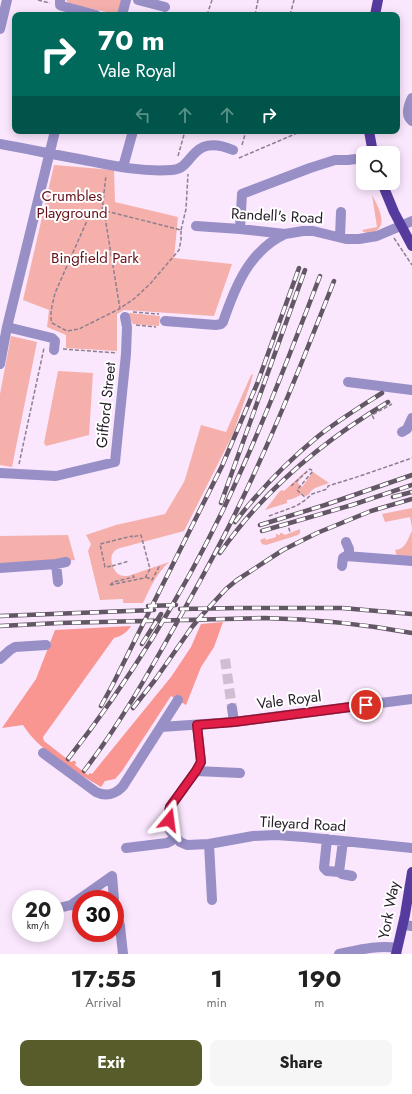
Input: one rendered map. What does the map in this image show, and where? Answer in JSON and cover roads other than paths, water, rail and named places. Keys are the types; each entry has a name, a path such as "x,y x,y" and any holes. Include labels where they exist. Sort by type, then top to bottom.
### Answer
{"main road":[{"path":"376,12 378,0"},
{"path":"370,134 372,146"},
{"path":"384,190 388,200 412,246"},
{"name":"York Way","path":"397,951 408,925 412,872"}],"street":[{"path":"0,29 7,0"},
{"path":"123,12 126,0"},
{"path":"138,0 165,7"},
{"path":"60,2 62,6 79,12"},
{"path":"412,98 408,107 408,118 412,121"},
{"path":"0,364 5,323 54,134"},
{"path":"123,167 132,134"},
{"path":"0,144 137,170 174,170 182,167 188,162 195,152 208,146 224,146 237,153"},
{"path":"240,229 242,194 335,160 356,159"},
{"path":"340,237 341,212"},
{"name":"Randell's Road","path":"196,226 285,234 299,231 313,231 353,239 377,236 412,221"},
{"path":"161,324 221,324 236,286 247,268 265,247 285,234"},
{"name":"Gifford Street","path":"0,472 56,476 115,462 126,354 124,315"},
{"path":"5,323 52,338 58,349"},
{"path":"348,382 412,390"},
{"path":"402,432 407,429 412,418"},
{"path":"346,542 349,549 349,556"},
{"path":"342,566 343,558 349,556 412,561"},
{"path":"0,568 61,563 58,582"},
{"path":"0,659 15,647 46,645"},
{"name":"Vale Royal","path":"165,727 234,722 412,699"},
{"path":"43,753 96,792 109,795 123,786 165,727 178,700"},
{"path":"232,708 234,722"},
{"path":"126,848 167,842 171,841 175,837 168,826 170,807 201,762 197,725"},
{"path":"196,771 240,773"},
{"name":"Tileyard Road","path":"175,837 180,842 187,845 209,844 263,835 327,839 412,848"},
{"path":"327,839 324,868 327,871 339,872 352,876"},
{"path":"339,872 343,841"},
{"path":"209,844 212,900"},
{"path":"95,890 112,876 113,890"},
{"path":"122,942 123,954"},
{"path":"339,954 376,947 386,947 397,951"}],"tunnel":[{"path":"225,659 232,708"}],"railway":[{"path":"101,706 222,466 257,384 299,268"},
{"path":"221,503 305,270"},
{"path":"68,759 133,669 153,638 190,574 224,508 262,422 320,276"},
{"path":"84,771 119,721 161,651 227,531 274,429 334,281"},
{"path":"235,522 263,488 316,438 349,414 382,393"},
{"path":"220,553 255,509 296,469 340,433 388,402"},
{"path":"260,525 325,505 412,475"},
{"path":"262,531 352,505 412,485"},
{"path":"393,497 412,492"},
{"path":"133,708 155,680 192,627 226,589 237,580 283,550 317,533 371,511 412,499"},
{"path":"148,606 176,605"},
{"path":"180,609 342,608 412,614"},
{"path":"0,616 154,610"},
{"path":"142,644 161,614"},
{"path":"0,626 59,623 264,618 338,622 412,633"}],"park label":[{"name":"Crumbles Playground","path":"72,204"},
{"name":"Bingfield Park","path":"95,258"}]}
